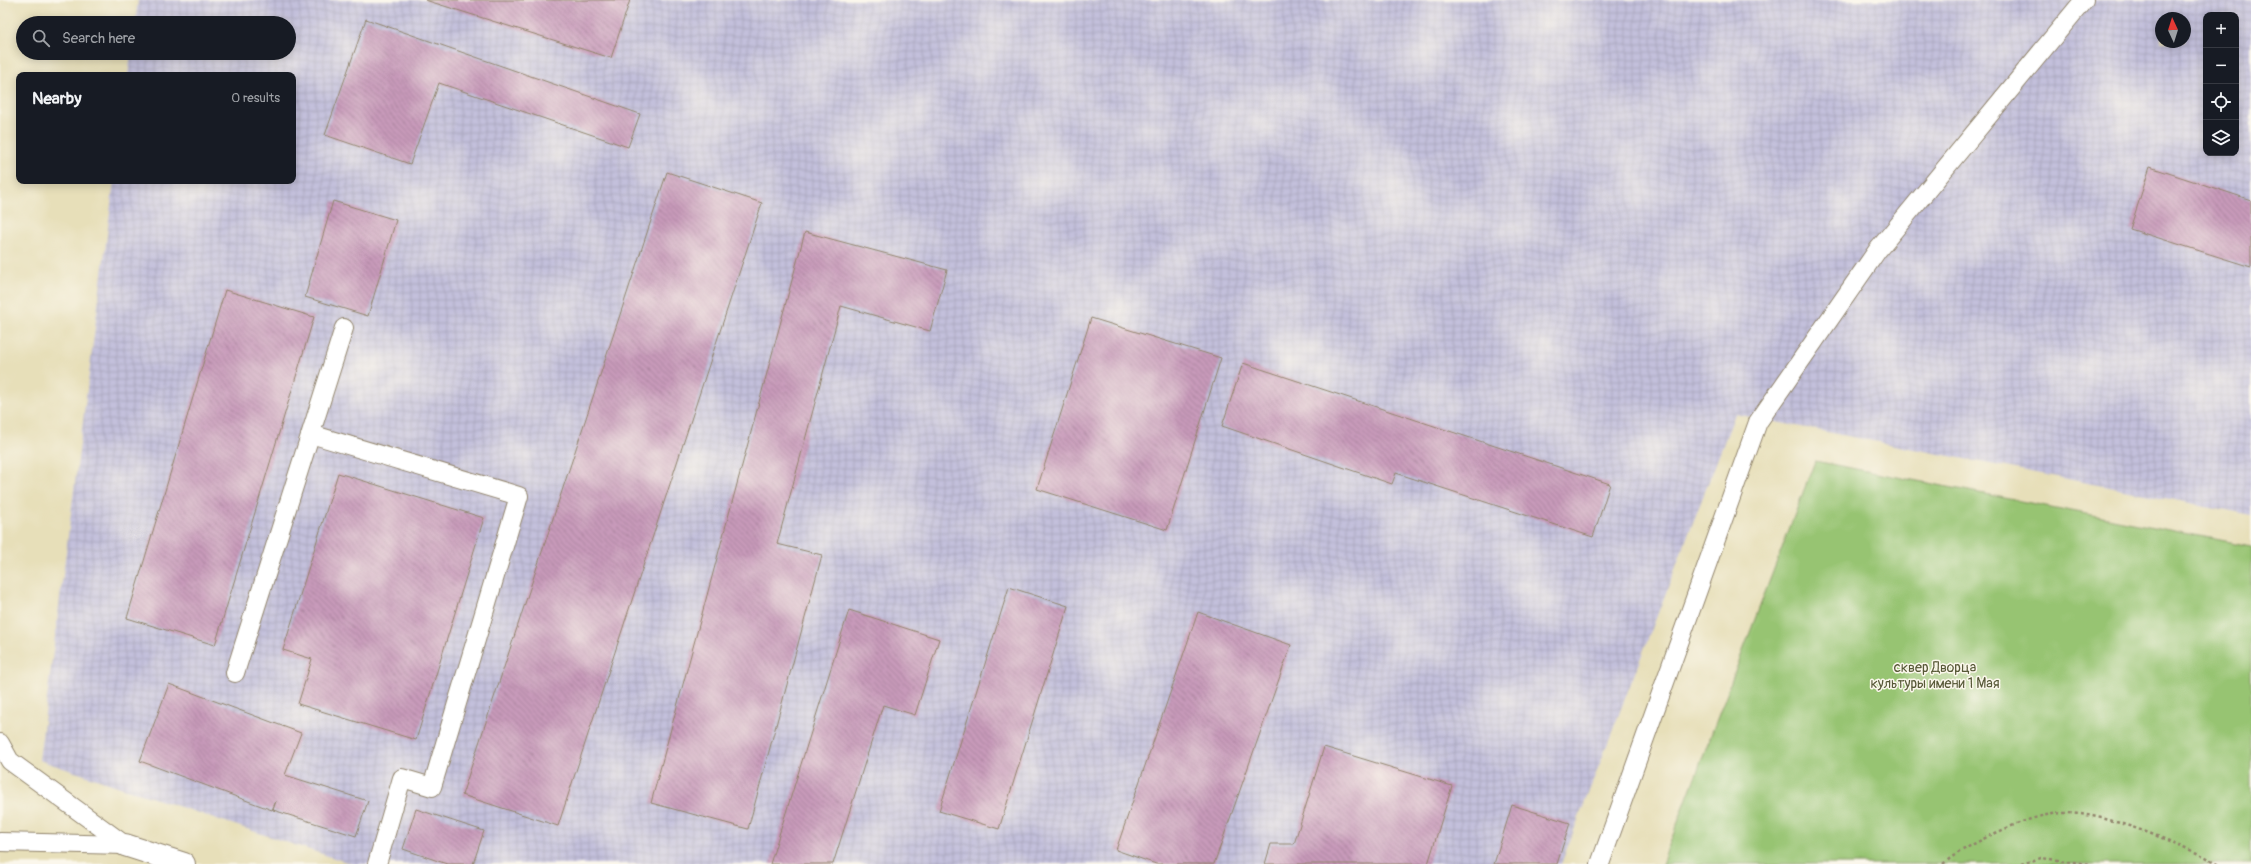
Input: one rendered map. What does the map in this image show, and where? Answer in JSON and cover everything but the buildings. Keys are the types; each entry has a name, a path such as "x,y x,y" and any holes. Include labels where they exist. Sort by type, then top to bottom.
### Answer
{"street":[{"path":"125,845 184,864"}],"lane":[{"path":"1600,864 1758,422 1877,251 2084,0"},
{"path":"235,673 344,328"},
{"path":"311,434 519,496 432,787 402,778 377,864"},
{"path":"0,744 10,761 125,845"},
{"path":"0,842 125,845"}],"path":[{"path":"1943,864 1956,853 2022,820 2064,813 2105,819 2193,851 2220,864"},
{"path":"2021,864 2041,858 2090,864"}],"shaded area":[{"path":"138,0 2251,0 2251,515 1735,414 1561,864 352,864 39,760 114,184 296,184 296,72 128,72 130,60 296,60 296,16 136,16"}],"green space":[{"name":"сквер Дворца культуры имени 1 Мая","path":"1815,461 2251,546 2251,864 1662,864"}]}
